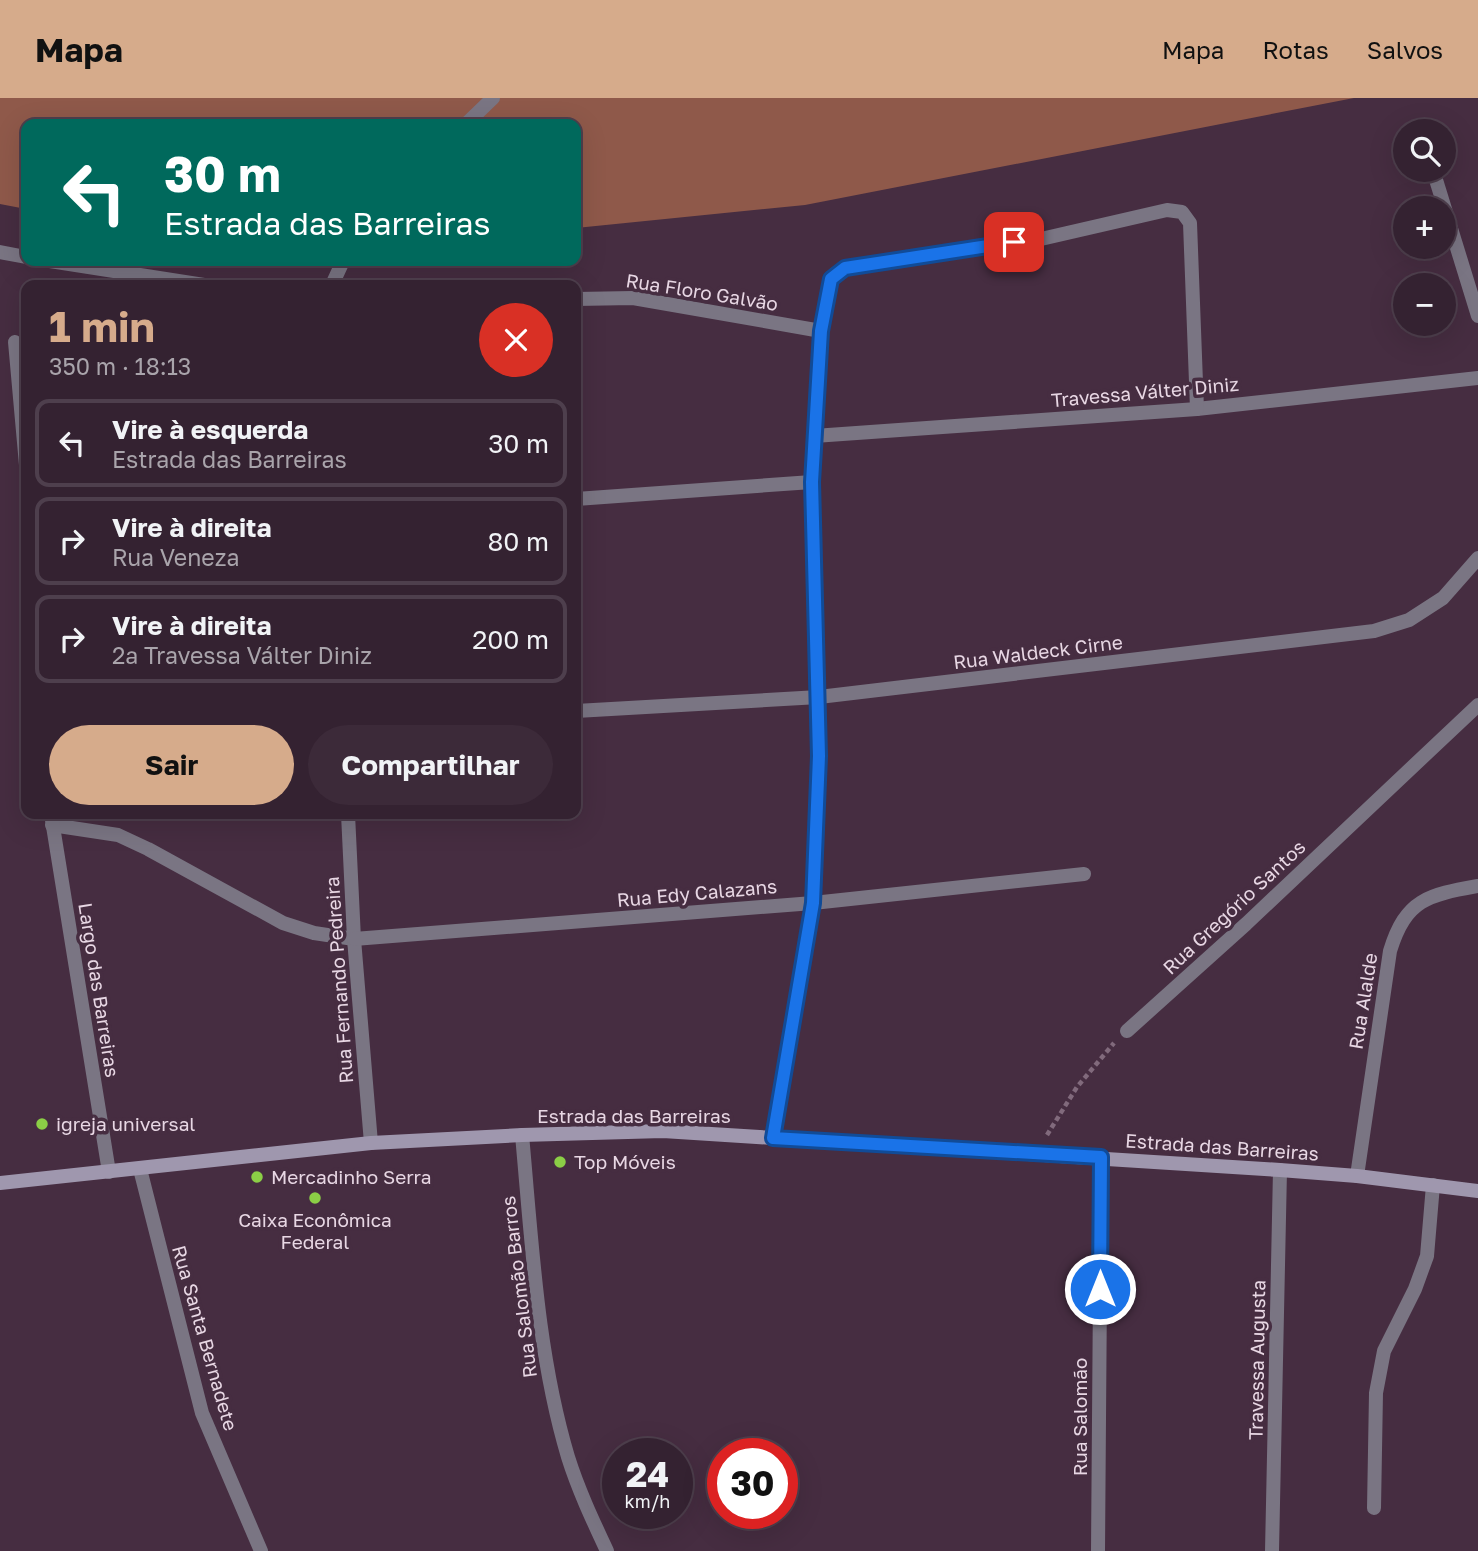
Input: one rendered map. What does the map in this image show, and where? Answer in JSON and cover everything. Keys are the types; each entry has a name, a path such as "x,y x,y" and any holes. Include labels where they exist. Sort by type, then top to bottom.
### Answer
{"main road":[{"name":"Estrada das Barreiras","path":"0,1183 371,1143 663,1131 1280,1170 1357,1176 1478,1191"}],"street":[{"path":"471,119 493,98"},
{"path":"1437,182 1478,316"},
{"path":"773,1138 813,903 819,696 812,482 821,331 831,279 845,268 1041,239 1167,210 1182,212 1190,223 1197,409"},
{"path":"0,252 21,256"},
{"path":"82,266 172,280"},
{"name":"Rua Floro Galvão","path":"581,299 633,298 821,331"},
{"path":"15,342 21,375"},
{"name":"Travessa Válter Diniz","path":"814,436 1197,409 1478,378"},
{"path":"581,499 812,482"},
{"name":"Rua Waldeck Cirne","path":"581,711 819,696 1374,631 1409,620 1443,598 1478,558"},
{"name":"Rua Gregório Santos","path":"1127,1031 1246,924 1478,705"},
{"name":"Rua Edy Calazans","path":"51,819 117,835 148,849 283,923 314,933 354,939 813,903 1084,874"},
{"name":"Largo das Barreiras","path":"51,819 109,1172"},
{"name":"Rua Fernando Pedreira","path":"348,819 354,939 371,1143"},
{"name":"Rua Alalde","path":"1357,1176 1390,951 1397,928 1420,902 1438,893 1478,886"},
{"name":"Rua Salomão Barros","path":"522,1135 542,1343 569,1458 607,1551"},
{"name":"Rua Salomão","path":"1098,1551 1101,1157"},
{"name":"Rua Santa Bernadete","path":"140,1169 202,1413 261,1551"},
{"name":"Travessa Augusta","path":"1272,1551 1280,1170"},
{"path":"1374,1508 1376,1393 1384,1351 1415,1289 1427,1256 1433,1185"}],"path":[{"path":"1036,1154 1077,1087 1099,1059 1127,1031"}],"shaded area":[{"path":"0,98 1354,98 805,205 581,227 581,119 21,119 21,208 0,204"}],"place":[{"name":"igreja universal","path":"42,1124"},
{"name":"Top Móveis","path":"560,1162"},
{"name":"Mercadinho Serra","path":"257,1177"},
{"name":"Caixa Econômica Federal","path":"315,1198"}],"route":[{"path":"1014,242 845,268 831,279 821,331 812,482 819,696 813,903 773,1138 1101,1157 1100,1289"}]}
